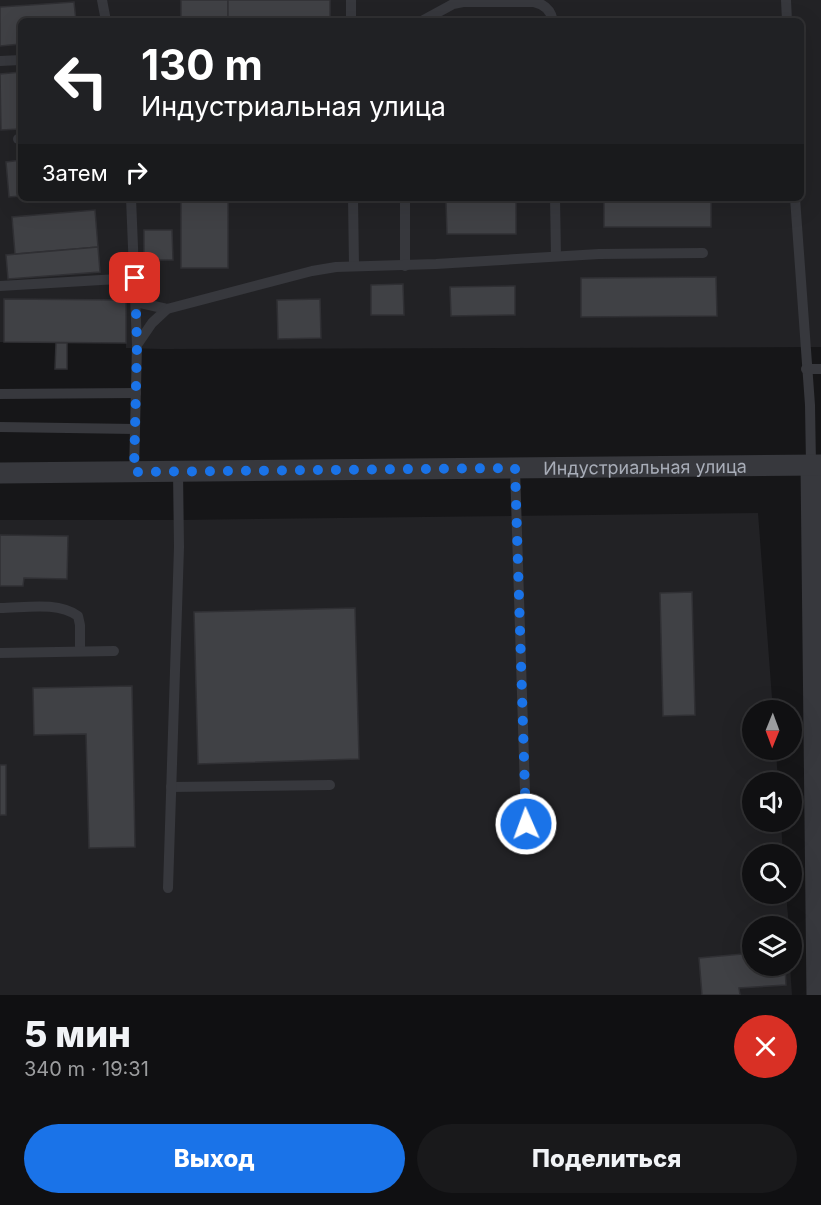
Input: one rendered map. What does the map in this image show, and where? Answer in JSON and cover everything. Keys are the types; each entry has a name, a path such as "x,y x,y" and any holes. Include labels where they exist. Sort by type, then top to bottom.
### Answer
{"street":[{"name":"Индустриальная улица","path":"0,473 818,463"},
{"path":"817,995 818,463"}],"lane":[{"path":"102,0 105,18"},
{"path":"351,0 351,18"},
{"path":"786,0 787,18"},
{"path":"427,18 453,4 492,1 542,3 552,18"},
{"path":"0,61 18,60"},
{"path":"131,201 137,345 134,472"},
{"path":"353,201 354,266"},
{"path":"405,201 405,266"},
{"path":"555,201 556,256"},
{"path":"795,201 806,369 818,463"},
{"path":"136,302 167,309 312,271 354,266 405,266 556,256 704,253"},
{"path":"0,286 135,278"},
{"path":"137,345 152,323 167,309"},
{"path":"806,369 821,369"},
{"path":"0,394 135,393"},
{"path":"0,427 135,429"},
{"path":"515,468 526,824"},
{"path":"168,888 179,547 178,472"},
{"path":"0,608 60,607 70,610 78,615 80,651"},
{"path":"0,652 114,651"},
{"path":"171,787 330,785"}],"shaded area":[{"path":"0,0 821,0 821,347 161,349 126,348 126,343 0,342"},
{"path":"758,513 772,700 742,700 742,760 777,760 777,772 742,772 742,832 782,832 782,844 742,844 742,904 787,904 788,916 742,916 742,976 791,976 792,995 0,995 0,520"}],"building":[{"path":"181,0 228,0 228,18 181,18"},
{"path":"228,0 330,0 330,18 228,18"},
{"path":"74,2 76,18 18,18 18,44 0,46 0,7"},
{"path":"18,72 18,129 1,130 0,74"},
{"path":"18,160 18,196 9,197 6,162"},
{"path":"181,201 228,201 228,268 181,268"},
{"path":"604,201 711,201 711,227 604,227"},
{"path":"446,202 516,202 516,234 447,234"},
{"path":"95,210 98,247 15,254 12,217"},
{"path":"144,230 172,230 173,260 144,260"},
{"path":"98,247 100,272 8,279 6,255"},
{"path":"716,277 717,316 581,317 581,278"},
{"path":"403,284 404,315 371,315 371,285"},
{"path":"515,286 515,315 451,316 450,287"},
{"path":"4,299 126,300 126,343 4,342"},
{"path":"320,299 321,338 278,339 277,300"},
{"path":"56,343 67,343 67,369 55,369"},
{"path":"0,535 68,536 67,579 24,578 23,586 0,586"},
{"path":"692,592 695,715 663,716 660,593"},
{"path":"355,608 359,759 198,764 194,612"},
{"path":"132,686 135,847 89,848 86,734 34,735 33,688"},
{"path":"0,765 6,765 6,815 0,815"},
{"path":"742,954 742,976 786,976 786,985 739,988 740,995 702,995 699,958"}],"route":[{"path":"135,278 137,345 134,472 515,468 526,824"}]}
